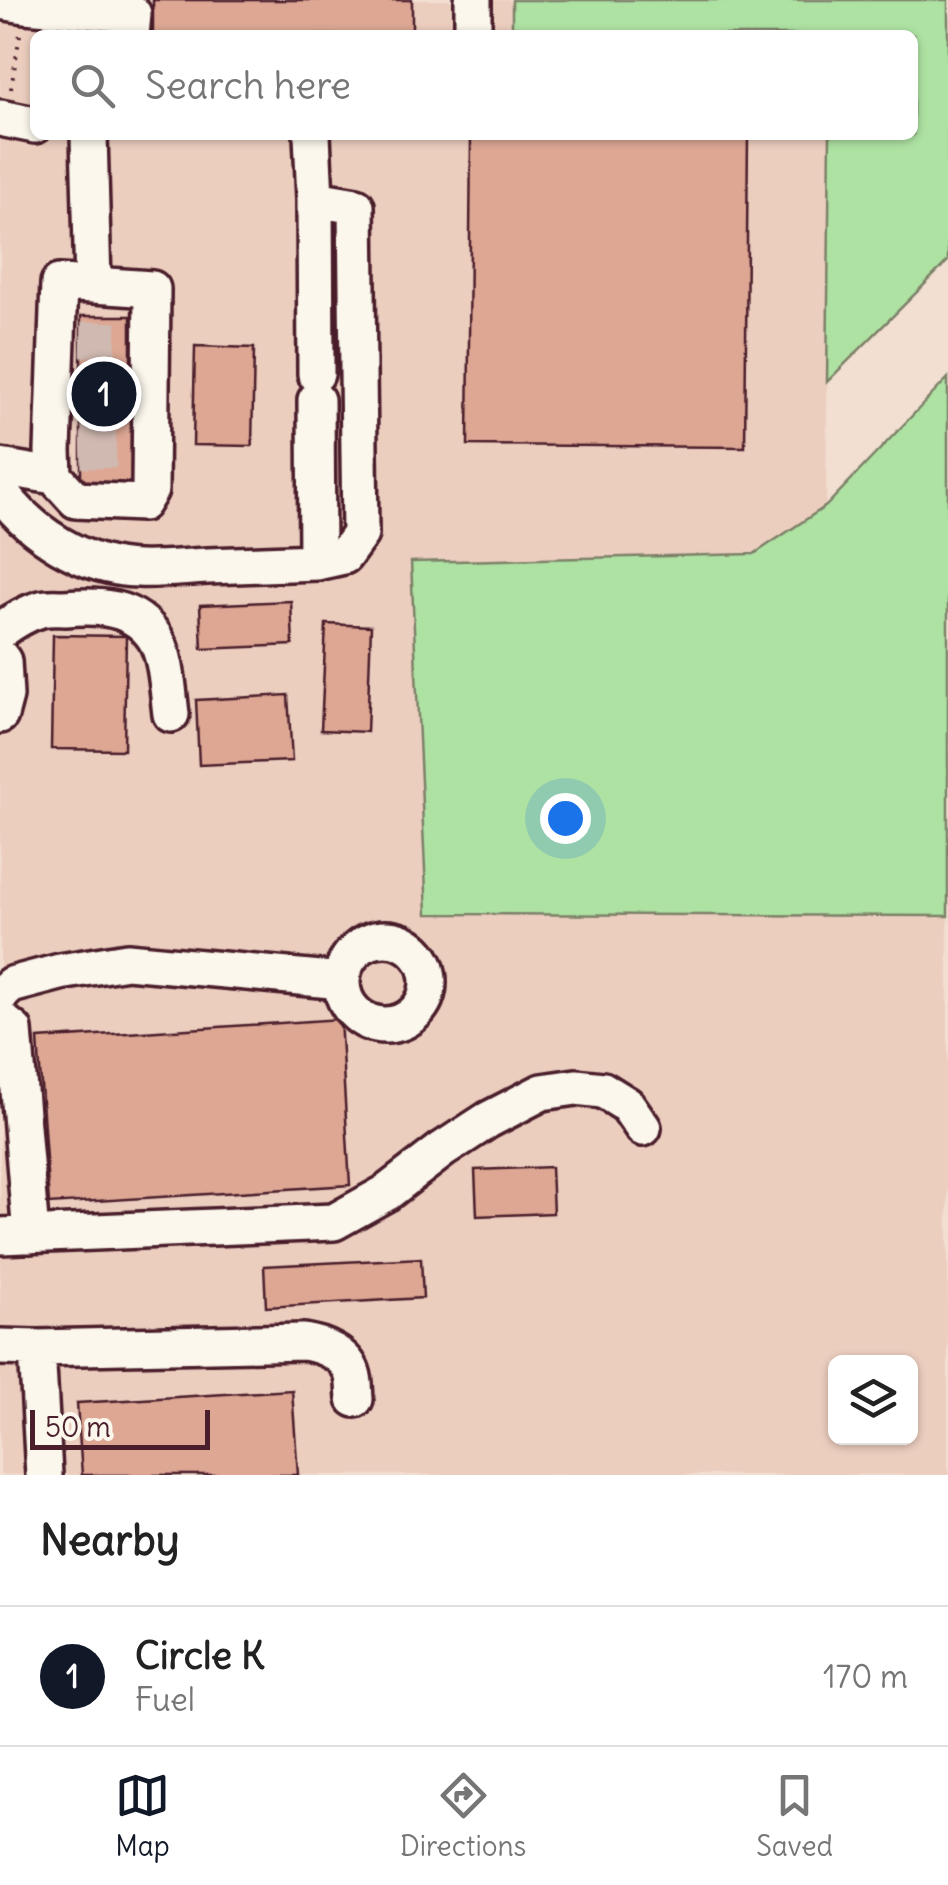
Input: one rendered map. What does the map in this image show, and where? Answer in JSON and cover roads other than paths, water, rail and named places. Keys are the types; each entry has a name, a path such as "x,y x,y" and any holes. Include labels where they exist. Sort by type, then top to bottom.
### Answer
{"lane":[{"path":"473,0 473,30"},
{"path":"12,3 132,16"},
{"path":"89,140 93,285"},
{"path":"312,140 317,562"},
{"path":"0,491 32,526 64,546 93,561 134,570 317,562 344,556 360,534 356,206 315,199"},
{"path":"59,283 93,285 152,289 141,341 141,415 150,490 142,503 76,500 66,425 69,339 59,283"},
{"path":"0,467 66,425"},
{"path":"0,630 41,609 95,606 118,610 141,622 156,640 171,714"},
{"path":"0,657 5,696 0,714"},
{"path":"0,994 11,985 60,972 128,962 342,981"},
{"path":"0,1019 14,1030 15,1236 334,1222 386,1192 488,1120 542,1092 576,1087 603,1090 628,1105 643,1128"},
{"path":"0,1346 304,1342 339,1355 352,1372 355,1399"},
{"path":"37,1348 44,1475"}],"tunnel":[{"path":"81,339 131,340"},
{"path":"81,381 131,381"},
{"path":"81,416 131,415"},
{"path":"81,451 131,450"}],"place":[{"name":"Circle K","path":"104,394"}]}
